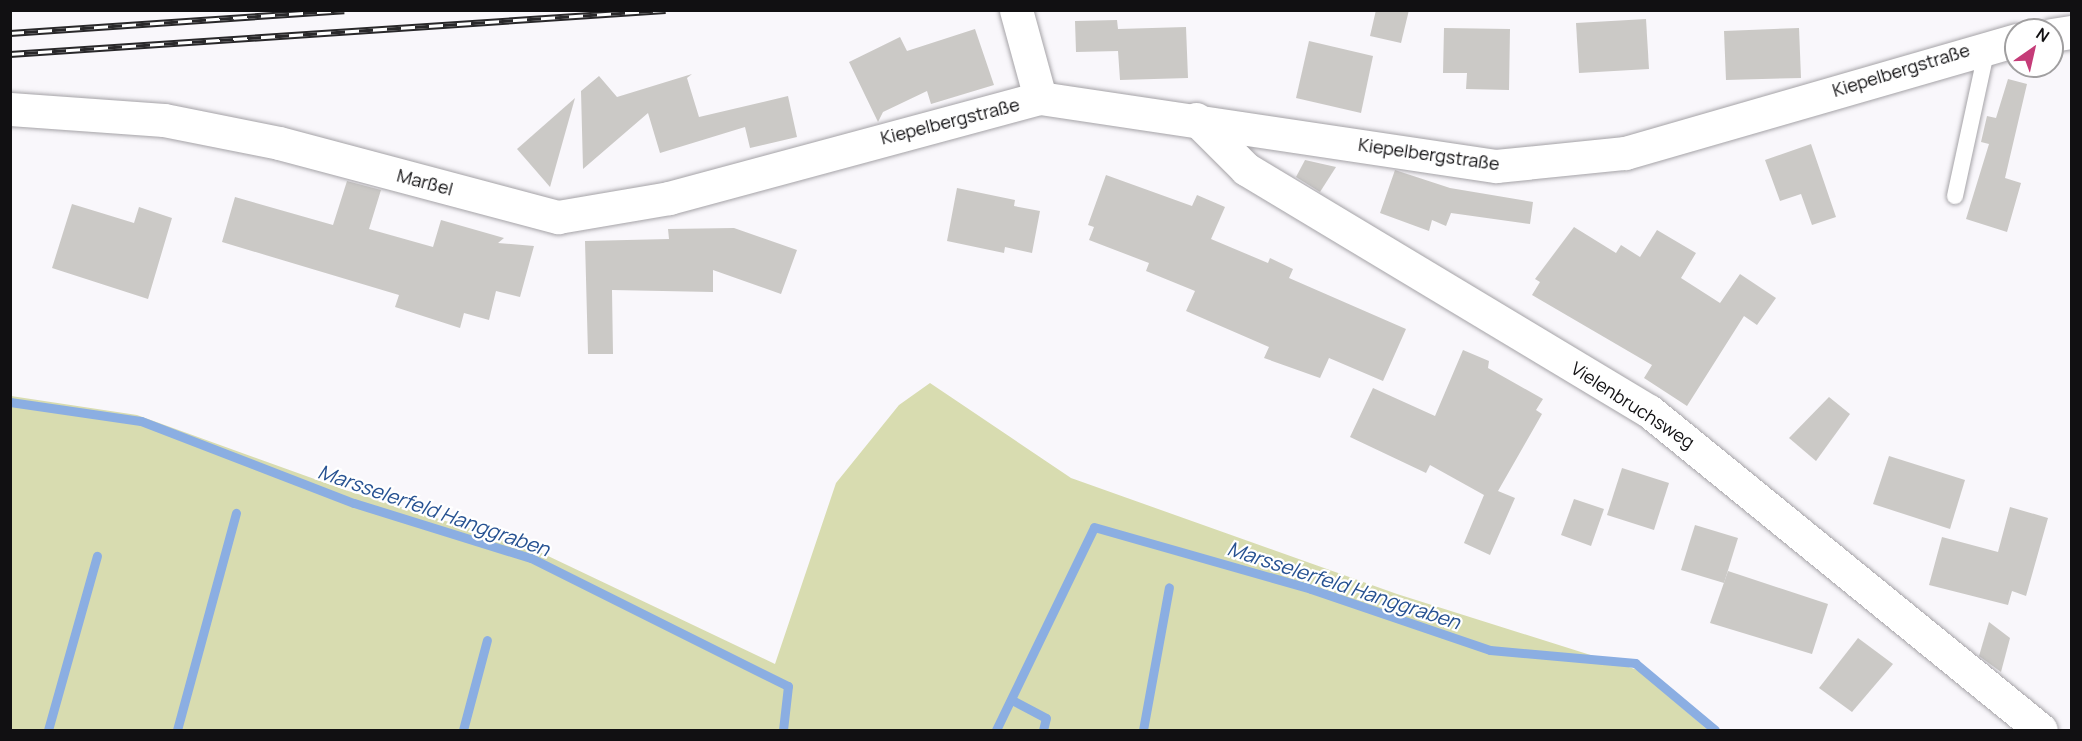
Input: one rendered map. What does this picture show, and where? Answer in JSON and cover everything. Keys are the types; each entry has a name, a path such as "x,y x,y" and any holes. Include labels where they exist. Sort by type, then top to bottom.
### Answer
{"street":[{"path":"1016,10 1040,98"},
{"name":"Kiepelbergstraße","path":"835,150 1040,98 1196,118 1496,166 1625,153 2002,42"},
{"name":"Marßel","path":"10,109 187,124 279,143 558,217 669,198 835,150"},
{"name":"Vielenbruchsweg","path":"1196,118 1246,169 1649,411 2042,730"}],"lane":[{"path":"1955,196 2002,42"}],"green space":[{"path":"930,383 1071,478 1397,594 1638,670 1708,730 11,730 11,396 137,415 345,490 527,546 775,664 836,483 899,405"}],"building":[{"path":"1376,10 1409,10 1401,43 1370,36"},
{"path":"1646,19 1649,69 1579,73 1576,23"},
{"path":"1117,20 1118,29 1186,27 1188,78 1120,80 1118,51 1076,52 1075,21"},
{"path":"1444,28 1510,29 1509,90 1466,89 1467,73 1443,73"},
{"path":"1799,28 1801,78 1726,80 1724,31"},
{"path":"975,29 994,85 931,104 927,91 883,112 878,122 849,62 900,37 907,51"},
{"path":"1309,41 1373,56 1361,113 1296,98"},
{"path":"692,74 687,78 699,117 788,96 797,137 750,148 745,127 660,153 648,113 583,169 581,91 599,76 617,97"},
{"path":"2008,79 2027,84 2005,178 2021,183 2007,232 1966,219 1989,144 1981,142 1987,116 1996,118"},
{"path":"575,98 550,187 517,149"},
{"path":"1811,144 1836,217 1812,225 1801,194 1780,201 1765,160"},
{"path":"1305,160 1336,167 1320,192 1296,177"},
{"path":"1395,170 1450,188 1533,202 1530,224 1451,213 1446,226 1432,220 1429,231 1380,213"},
{"path":"1106,175 1192,206 1197,195 1225,207 1211,239 1268,263 1270,258 1293,269 1289,278 1406,329 1383,381 1329,358 1320,378 1264,358 1269,347 1186,311 1195,291 1146,271 1149,263 1089,240 1094,227 1088,225"},
{"path":"347,181 381,190 369,229 433,247 441,220 504,238 498,243 534,246 520,297 496,291 489,320 464,313 460,328 395,307 399,295 222,242 235,197 333,225"},
{"path":"957,188 1015,200 1014,206 1040,211 1032,253 1005,247 1004,253 947,241"},
{"path":"72,204 134,223 139,207 172,218 148,299 52,268"},
{"path":"1574,227 1616,253 1621,245 1640,257 1657,230 1696,253 1681,278 1720,303 1740,274 1776,298 1757,325 1744,316 1687,406 1644,378 1652,365 1532,295 1540,282 1535,279"},
{"path":"734,228 797,250 781,294 713,270 713,292 612,290 613,354 588,354 585,241 669,239 668,229"},
{"path":"1463,350 1489,361 1488,368 1543,399 1536,410 1542,414 1498,491 1515,498 1490,555 1464,543 1484,495 1430,465 1426,473 1350,437 1373,388 1435,416"},
{"path":"1829,397 1850,414 1816,461 1789,438"},
{"path":"1889,456 1965,480 1950,529 1873,504"},
{"path":"1622,468 1669,483 1654,530 1607,515"},
{"path":"1574,499 1604,509 1591,546 1561,535"},
{"path":"2010,507 2048,518 2026,596 2012,591 2008,605 1929,585 1942,537 1998,552"},
{"path":"1695,525 1738,538 1724,583 1681,570"},
{"path":"1728,571 1828,604 1812,654 1710,623"},
{"path":"1989,622 2010,638 2001,672 1979,656"},
{"path":"1858,638 1893,664 1852,712 1819,688"}],"waterway":[{"name":"Marsselerfeld Hanggraben","path":"10,402 141,421 354,503 531,558 788,686 783,730"},
{"path":"177,730 236,513"},
{"name":"Marsselerfeld Hanggraben","path":"996,730 1094,527 1311,589 1490,650 1635,663 1715,730"},
{"path":"48,730 97,556"},
{"path":"1143,730 1169,587"},
{"path":"463,730 487,640"},
{"path":"1012,700 1046,718 1043,730"}],"railway":[{"path":"10,33 344,10"},
{"path":"10,54 666,10"}]}
